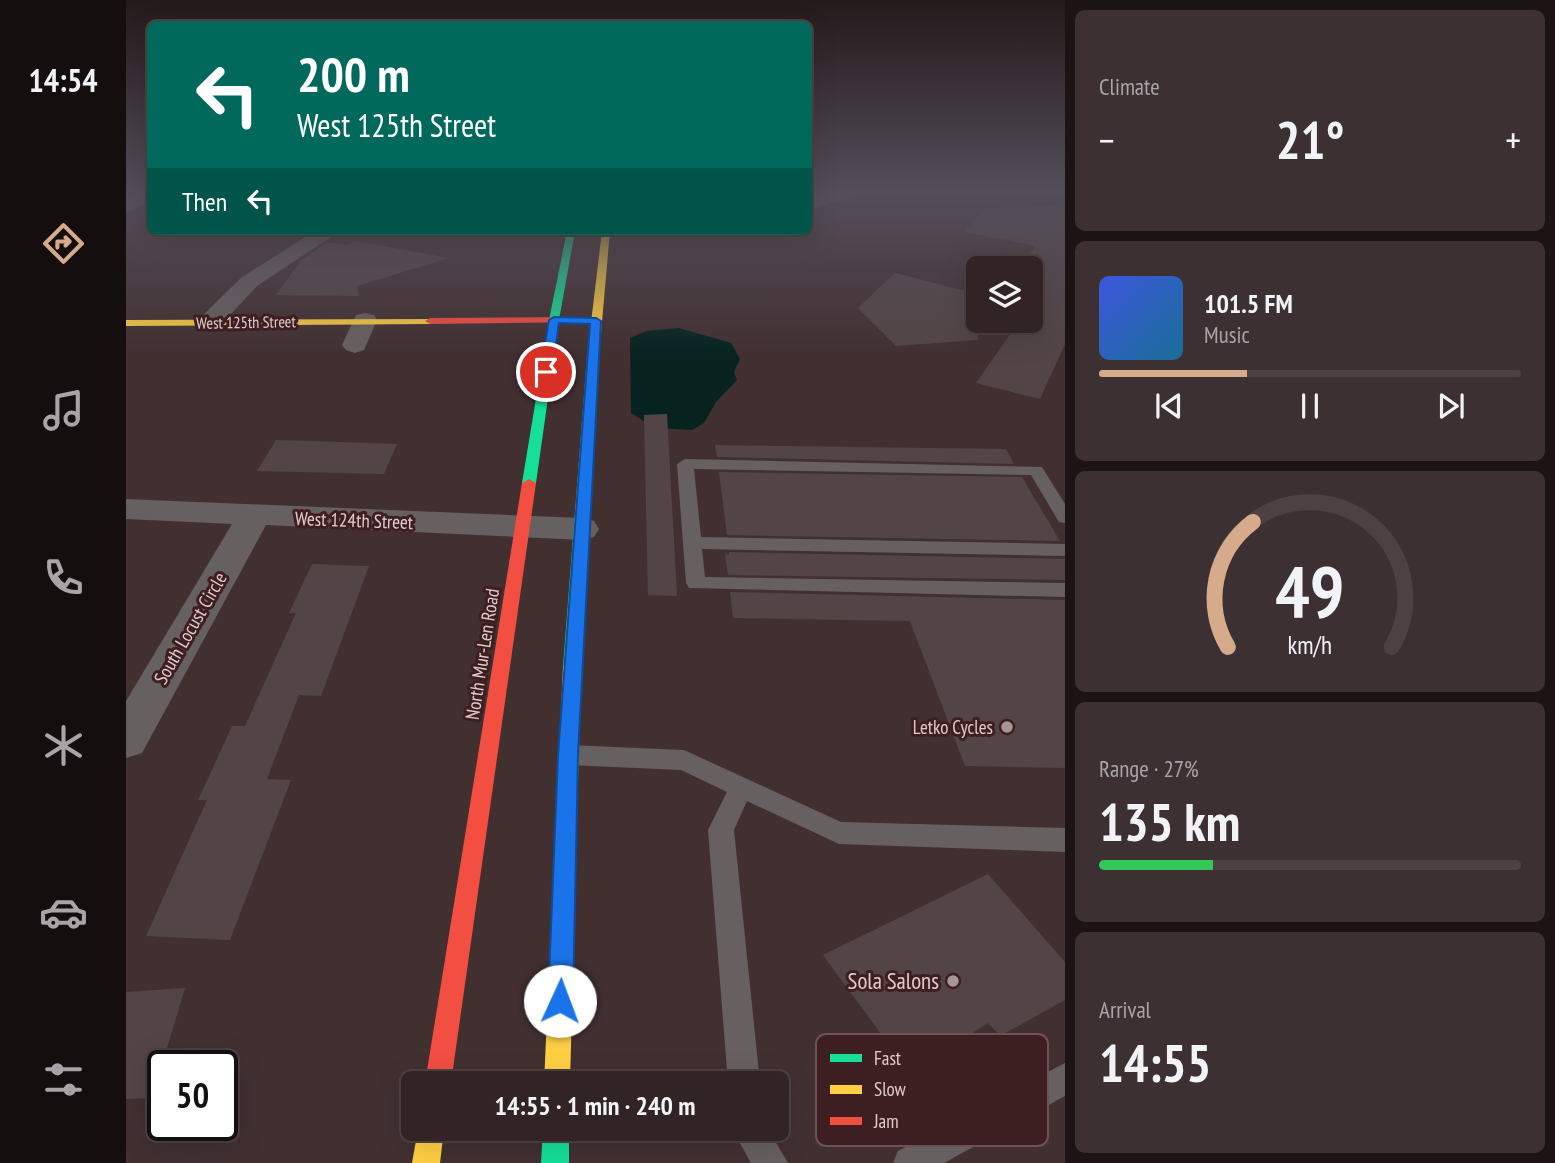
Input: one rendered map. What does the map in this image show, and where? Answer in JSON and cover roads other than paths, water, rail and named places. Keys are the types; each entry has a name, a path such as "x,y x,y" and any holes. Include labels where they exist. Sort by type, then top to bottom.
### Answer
{"main road":[{"name":"North Mur-Len Road","path":"440,1071 554,320 568,246"},
{"path":"557,1071 568,755 596,321 604,246"},
{"name":"West 125th Street","path":"126,323 596,321"},
{"path":"426,1163 429,1141"},
{"path":"555,1163 556,1141"}],"street":[{"path":"209,323 237,289 301,246"},
{"path":"355,345 365,320"},
{"name":"West 124th Street","path":"126,509 582,529"},
{"name":"South Locust Circle","path":"126,740 254,516"}],"lane":[{"path":"1065,518 1036,470 685,464 696,583 1065,590"},
{"path":"692,543 1065,550"},
{"path":"568,755 684,760 839,833 1065,840"},
{"path":"742,787 721,830 743,1071"},
{"path":"1048,1088 1065,1079"},
{"path":"756,1141 771,1163"},
{"path":"910,1163 941,1146"}],"water":[{"path":"679,328 731,343 740,359 734,372 737,380 716,402 704,423 692,430 655,428 631,413 630,338 646,331"}],"place":[{"name":"Letko Cycles","path":"1007,727"},
{"name":"Sola Salons","path":"953,981"}]}
